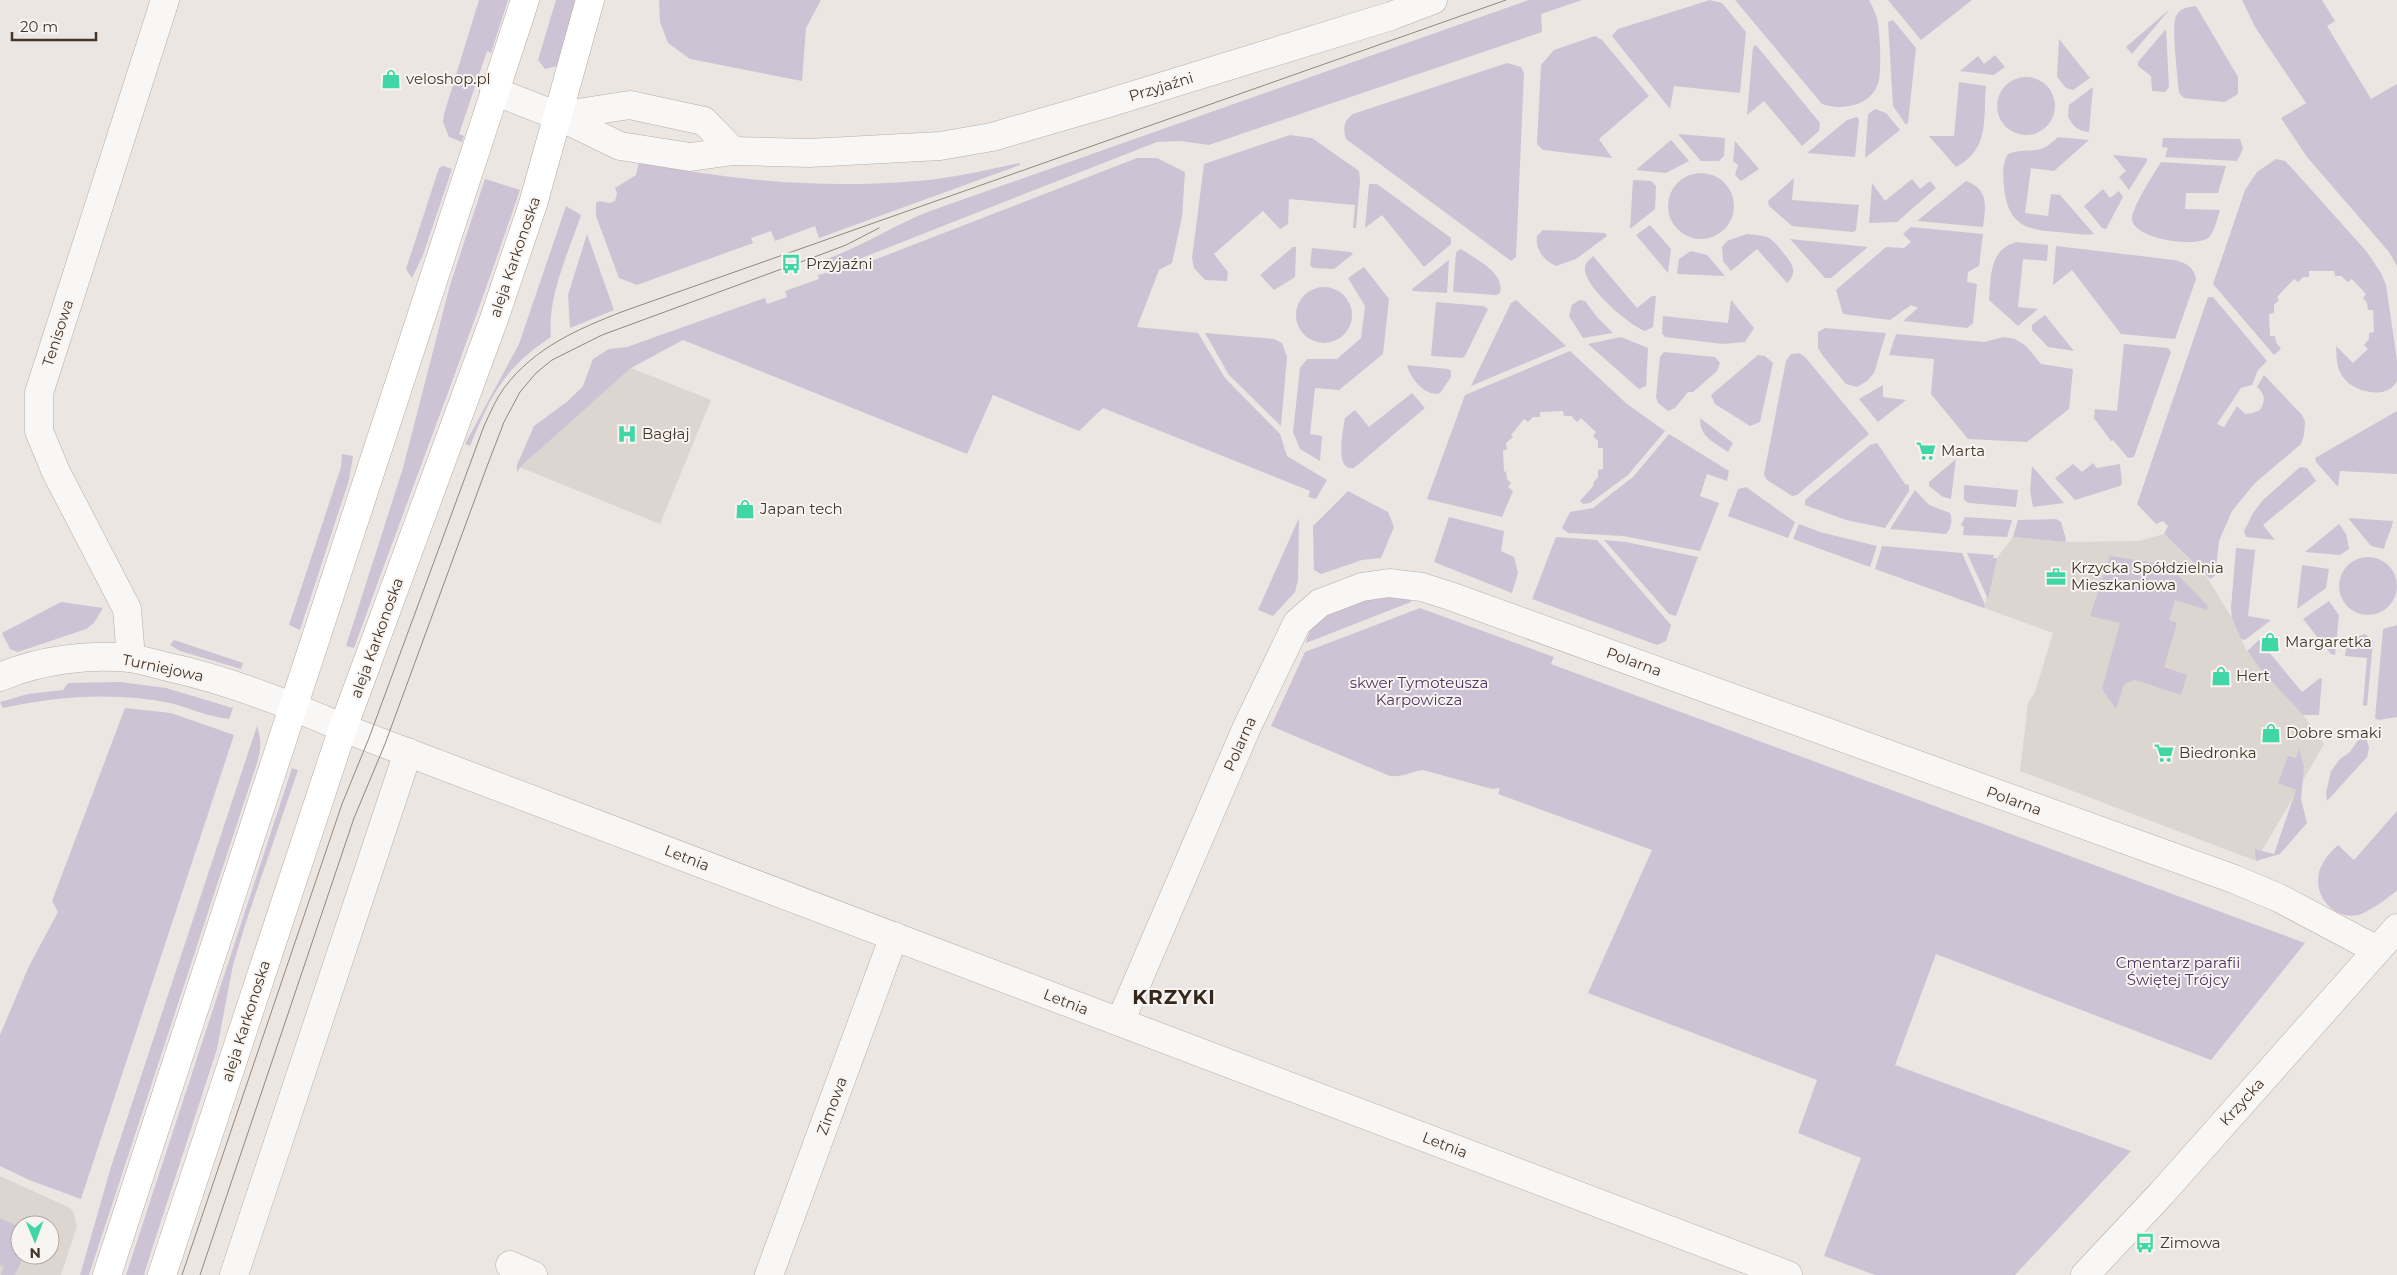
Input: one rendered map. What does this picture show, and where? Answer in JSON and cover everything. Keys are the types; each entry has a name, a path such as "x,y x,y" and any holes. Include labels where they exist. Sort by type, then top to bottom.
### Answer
{"main road":[{"path":"107,1275 524,0"},
{"name":"aleja Karkonoska","path":"162,1275 343,728 494,319 534,204 590,0"}],"street":[{"name":"Tenisowa","path":"131,658 127,609 56,472 39,432 39,393 165,0"},
{"name":"Przyjaźni","path":"494,91 558,116 620,146 690,157 733,152 889,151 940,146 992,137 1319,39 1391,16 1433,0"},
{"path":"558,116 630,104 704,121 733,152"},
{"name":"Polarna","path":"1120,1022 1247,726 1296,623 1320,602 1362,587 1389,583 1422,587 1450,596 2234,879 2279,898 2377,950"},
{"name":"Turniejowa","path":"0,677 12,672 69,658 131,658 188,672 294,706 343,728"},
{"name":"Letnia","path":"343,728 1788,1275"},
{"path":"234,1275 408,752"},
{"name":"Krzycka","path":"2086,1275 2161,1194 2397,928"},
{"name":"Zimowa","path":"769,1275 894,936"}],"shaded area":[{"name":"Bagłaj","path":"631,368 711,400 660,524 519,467"},
{"path":"2164,534 2208,579 2232,618 2247,652 2260,669 2303,715 2324,744 2256,861 2020,771 2028,703 2035,692 2053,633 1984,608 1997,558 2013,537 2065,542 2139,541"},
{"path":"0,1176 73,1211 77,1226 61,1275 0,1275"}],"green space":[{"path":"479,0 508,0 491,53 487,51 459,134 464,136 462,142 449,137 443,122"},
{"path":"556,0 576,0 557,66 545,69 538,60"},
{"path":"659,0 821,0 806,28 802,81 690,59 668,43 660,22"},
{"path":"1529,0 1582,0 1541,14 1542,32 1209,145 1180,141 1157,142 859,259 828,264 827,259 930,211"},
{"path":"1710,0 1722,3 1746,32 1740,93 1674,86 1670,109 1612,36 1618,29"},
{"path":"1735,0 1869,0 1877,18 1880,41 1879,78 1874,91 1862,102 1846,107 1822,104"},
{"path":"1888,0 1972,0 1921,40"},
{"path":"2242,0 2322,0 2335,21 2327,26 2371,99 2397,84 2397,266 2389,252 2307,157 2281,118 2306,103 2255,27"},
{"path":"2196,6 2238,77 2238,94 2225,102 2184,98 2179,93 2174,41 2176,16 2187,7"},
{"path":"2170,9 2132,54 2126,47"},
{"path":"1893,20 1916,48 1908,123 1906,125 1893,106 1888,22"},
{"path":"2166,29 2169,87 2165,92 2152,91 2151,76 2138,66 2138,62"},
{"path":"1595,36 1602,40 1649,96 1599,139 1612,158 1543,150 1537,144 1541,65 1554,50"},
{"path":"2059,39 2090,78 2073,90 2066,88 2057,77"},
{"path":"1756,45 1820,123 1819,131 1802,146 1764,101 1747,115 1753,47"},
{"path":"1995,55 2005,67 1994,75 1960,71 1978,56 1984,64"},
{"path":"1507,63 1521,67 1524,73 1516,257 1511,261 1346,139 1344,128 1347,119 1353,114"},
{"path":"2020,77 2032,77 2047,85 2055,100 2055,112 2047,127 2032,135 2020,135 2005,127 1997,112 1997,100 2005,85"},
{"path":"1959,82 1986,86 1983,132 1980,142 1967,160 1956,167 1929,136 1954,136"},
{"path":"2093,87 2089,132 2082,131 2068,117 2069,105"},
{"path":"1875,109 1886,113 1900,130 1865,158 1868,114"},
{"path":"1857,117 1859,120 1855,157 1807,153 1847,120"},
{"path":"1678,134 1725,138 1724,156 1719,161 1701,161"},
{"path":"1290,135 1312,138 1359,171 1360,181 1356,228 1353,228 1355,205 1289,199 1288,224 1280,229 1263,211 1214,254 1228,272 1227,281 1205,280 1194,268 1192,258 1204,164"},
{"path":"2058,137 2089,140 2054,171 2031,168 2025,213 2048,216 2051,194 2060,195 2094,234 2081,235 2028,227 2014,217 2006,200 2003,174 2008,154 2045,147"},
{"path":"2163,138 2240,139 2243,149 2237,161 2165,157 2168,148 2162,147"},
{"path":"1671,140 1689,161 1666,173 1636,170"},
{"path":"1735,141 1759,169 1741,181 1735,175 1738,165 1733,161"},
{"path":"2113,155 2147,158 2129,190 2119,177 2126,171"},
{"path":"1137,158 1157,158 1185,172 1182,217 1172,263 1159,270 1137,327 1198,333 1225,378 1280,434 1287,456 1327,480 1316,499 1308,497 1310,491 1103,408 1079,431 993,395 967,454 683,340 631,368 520,467 517,473 517,465 534,426 568,401 583,386 593,359 609,349 627,347 765,298 767,304 787,297 785,291 819,279 818,275 861,265"},
{"path":"2276,159 2285,161 2290,166 2367,252 2381,273 2386,285 2397,361 2397,381 2386,391 2370,392 2354,387 2343,377 2339,370 2336,346 2353,363 2368,349 2364,345 2369,339 2369,333 2374,332 2373,310 2368,310 2367,303 2363,298 2366,294 2352,279 2348,282 2341,276 2335,276 2334,271 2309,271 2309,277 2303,277 2298,282 2294,279 2277,297 2279,300 2274,305 2274,313 2269,314 2270,336 2275,336 2276,342 2281,349 2274,355 2213,284 2245,190 2257,172"},
{"path":"639,162 709,174 813,184 931,180 1019,163 1020,165 819,238 815,226 775,241 771,231 751,238 753,243 637,285 619,278 596,216 596,203 599,201 610,203 615,201 617,193 615,188 636,175"},
{"path":"2161,162 2226,166 2218,193 2186,193 2185,209 2220,210 2214,229 2208,238 2201,241 2179,242 2154,237 2136,227 2132,220 2132,215"},
{"path":"443,166 452,169 423,255 412,278 406,269 439,168"},
{"path":"1701,173 1714,176 1724,183 1731,193 1734,206 1731,219 1724,229 1714,236 1701,239 1688,236 1678,229 1671,219 1668,206 1671,193 1678,183 1688,176"},
{"path":"1794,178 1792,200 1859,205 1856,230 1853,232 1792,226 1769,206 1768,201"},
{"path":"485,179 520,190 354,648 346,646 403,468 450,285"},
{"path":"1912,179 1920,189 1930,181 1936,188 1897,222 1869,223 1872,183 1885,201"},
{"path":"1633,180 1651,181 1656,186 1655,209 1630,229"},
{"path":"1966,181 1979,189 1984,199 1983,227 1917,221"},
{"path":"1369,184 1377,184 1451,238 1451,244 1424,267 1382,215 1365,228"},
{"path":"2103,189 2110,198 2119,191 2123,197 2106,229 2102,228 2084,206"},
{"path":"566,206 581,215 555,291 552,307 551,337 535,348 510,372 492,397 470,446 465,444 519,344"},
{"path":"1650,225 1671,249 1668,273 1636,235"},
{"path":"1911,227 1983,234 1979,266 1968,272 1967,282 1977,284 1973,323 1967,328 1903,321 1918,308 1911,305 1890,320 1843,314 1836,290 1886,247 1904,248 1911,242 1903,234"},
{"path":"1543,230 1605,233 1607,236 1576,259 1556,266 1544,258 1537,245 1537,236"},
{"path":"587,234 614,310 570,328 568,295"},
{"path":"1747,234 1767,237 1784,254 1793,270 1791,279 1787,283 1757,249 1731,271 1723,261 1722,247 1727,241"},
{"path":"1790,239 1868,247 1831,278 1825,278"},
{"path":"2017,242 2048,245 2047,261 2023,259 2018,307 2038,309 2018,326 1989,300 1991,273 1996,257 2008,246"},
{"path":"2056,246 2174,260 2188,266 2193,271 2196,279 2175,339 2121,334 2072,270 2053,285"},
{"path":"1293,247 1296,247 1295,277 1274,290 1260,275"},
{"path":"1312,248 1351,252 1353,254 1334,269 1313,268 1310,265"},
{"path":"1461,249 1494,272 1500,285 1500,293 1496,295 1453,292 1456,252"},
{"path":"1691,251 1707,255 1725,276 1677,274 1679,259"},
{"path":"1593,256 1637,308 1652,296 1656,296 1653,327 1645,331 1629,321 1608,304 1591,285 1586,276 1585,266"},
{"path":"1449,260 1447,293 1413,291 1412,289"},
{"path":"1364,267 1389,299 1383,354 1339,390 1315,388 1310,434 1322,436 1320,461 1300,449 1293,432 1300,368 1307,359 1337,359 1361,338 1365,306 1348,278"},
{"path":"1318,287 1330,287 1340,291 1348,299 1352,315 1348,331 1340,339 1330,343 1318,343 1308,339 1300,331 1296,321 1296,309 1300,299 1308,291"},
{"path":"2208,297 2213,297 2267,361 2258,370 2252,385 2241,388 2217,424 2224,427 2237,406 2245,414 2260,410 2264,398 2262,392 2257,387 2264,375 2302,415 2305,421 2301,444 2255,483 2232,511 2219,541 2215,576 2210,579 2164,534 2168,526 2163,521 2156,524 2137,504"},
{"path":"1516,300 1566,346 1471,386 1511,303"},
{"path":"1579,300 1585,301 1597,317 1613,333 1583,338 1569,316 1572,305"},
{"path":"1731,300 1754,328 1745,342 1723,344 1665,337 1662,333 1663,316 1728,323"},
{"path":"1436,302 1483,306 1488,309 1465,356 1462,358 1431,356"},
{"path":"2045,315 2074,351 2048,347 2032,330 2032,325"},
{"path":"1825,328 1886,333 1874,373 1867,381 1857,387 1846,384 1823,356 1818,348 1818,332"},
{"path":"1205,333 1274,339 1282,343 1287,357 1281,426 1229,375"},
{"path":"1896,334 1984,342 2003,337 2015,339 2026,346 2041,364 2073,369 2069,409 2027,442 1968,439 1931,394 1934,359 1889,355"},
{"path":"1621,337 1648,348 1646,386 1639,389 1588,344"},
{"path":"2124,344 2168,348 2171,352 2134,457 2128,458 2113,440 2111,441 2094,418 2095,409 2117,411"},
{"path":"1570,351 1627,404 1665,431 1628,475 1590,503 1583,504 1580,501 1594,485 1593,483 1598,477 1598,470 1603,469 1603,448 1598,448 1598,441 1593,436 1596,432 1581,418 1577,422 1571,416 1564,416 1563,411 1540,412 1540,417 1533,417 1528,422 1524,419 1511,435 1513,437 1506,443 1507,450 1503,450 1504,472 1506,471 1507,479 1511,483 1508,487 1513,491 1502,517 1427,499 1465,395"},
{"path":"1664,352 1715,357 1720,363 1717,371 1693,392 1688,392 1675,408 1668,411 1658,403 1656,397 1660,357"},
{"path":"1799,353 1805,357 1869,434 1797,495 1792,496 1767,480 1764,474 1786,361 1791,354"},
{"path":"1758,355 1765,356 1773,363 1760,422 1750,426 1715,404 1711,395"},
{"path":"1407,365 1448,369 1451,371 1451,377 1440,393 1429,393 1419,386 1411,376"},
{"path":"1883,385 1883,397 1906,400 1878,422 1859,399"},
{"path":"1412,393 1425,408 1354,468 1344,464 1341,449 1345,418 1355,410 1369,427"},
{"path":"2397,411 2397,474 2340,471 2338,487 2316,462 2315,458"},
{"path":"1700,418 1733,443 1728,452 1705,435"},
{"path":"1669,434 1729,471 1727,481 1707,474 1700,496 1719,503 1700,551 1623,536 1568,533 1562,528 1570,512 1593,508 1633,477"},
{"path":"1877,443 1905,484 1909,485 1909,491 1885,528 1846,520 1805,505 1805,500 1870,445"},
{"path":"342,454 353,456 349,480 300,630 289,625 341,467"},
{"path":"1956,459 1951,499 1943,497 1929,486 1929,482"},
{"path":"2093,463 2097,468 2120,464 2122,483 2120,486 2075,500 2055,478 2073,464 2082,472"},
{"path":"2032,466 2064,503 2033,507 2030,491"},
{"path":"2300,467 2307,468 2316,481 2263,525 2275,540 2246,537 2244,531 2253,513 2263,500"},
{"path":"1964,485 2018,490 2016,507 1969,503 1964,500"},
{"path":"1746,487 1795,522 1788,538 1728,516 1738,489"},
{"path":"1915,490 1929,505 1950,513 1951,524 1946,534 1890,529"},
{"path":"1348,491 1388,512 1394,527 1381,558 1362,560 1321,574 1314,570 1313,526"},
{"path":"1449,517 1504,531 1501,551 1514,557 1518,573 1512,593 1434,562"},
{"path":"1965,517 2012,520 2007,537 1963,535 1964,527 1961,525"},
{"path":"1299,518 1298,580 1295,592 1273,616 1258,610"},
{"path":"2348,518 2393,521 2384,549 2371,546"},
{"path":"2056,519 2061,522 2066,539 2065,542 2013,537 2018,520"},
{"path":"1799,524 1820,532 1877,546 1870,567 1793,539"},
{"path":"2339,524 2346,534 2349,549 2340,555 2305,552"},
{"path":"1556,537 1597,540 1671,625 1666,641 1657,645 1532,599"},
{"path":"1604,540 1626,542 1698,557 1676,616 1669,614"},
{"path":"1882,546 1962,553 1985,605 1984,608 1875,569"},
{"path":"2236,548 2255,550 2248,616 2271,620 2245,640 2241,639 2232,618 2231,608"},
{"path":"1967,553 1994,555 1993,558 1997,558 1988,599"},
{"path":"2110,556 2168,565 2208,606 2207,610 2175,600 2169,620 2177,623 2164,667 2187,675 2181,695 2135,680 2124,684 2116,709 2102,689 2120,623 2090,616"},
{"path":"2368,557 2379,559 2392,570 2397,586 2395,597 2384,610 2368,615 2357,613 2344,602 2339,586 2341,575 2352,562"},
{"path":"2302,565 2329,569 2326,588 2297,609"},
{"path":"1383,596 1411,598 1411,602 1306,643 1316,623 1326,615 1361,601"},
{"path":"2329,601 2339,615 2335,655 2331,654 2303,619"},
{"path":"61,602 103,608 94,623 86,629 18,652 10,649 2,633"},
{"path":"1420,608 1554,657 1551,664 2305,943 2211,1060 1936,954 1895,1065 2131,1151 2015,1275 1875,1275 1824,1256 1861,1158 1798,1133 1817,1080 1588,993 1652,850 1498,794 1500,788 1492,789 1423,770 1400,776 1390,776 1271,726 1305,652"},
{"path":"2397,625 2397,717 2378,720 2375,718 2383,629"},
{"path":"2365,634 2373,641 2367,706 2363,705 2367,658 2345,656 2347,640"},
{"path":"174,640 243,663 241,669 180,651 170,645"},
{"path":"2259,640 2302,692 2320,678 2322,679 2319,715 2303,715 2260,669 2247,651"},
{"path":"120,682 166,688 233,708 229,719 170,703 128,697 65,698 3,708 0,702 28,694 63,690 68,683"},
{"path":"125,708 171,713 234,735 81,1199 29,1180 0,1166 0,1035 29,966 58,912 52,901"},
{"path":"257,726 260,746 256,766 89,1275 80,1275 111,1167"},
{"path":"2361,736 2366,737 2369,748 2367,757 2327,801 2326,793 2331,771 2340,759 2350,752"},
{"path":"2299,749 2304,767 2301,799 2307,823 2280,854 2256,861 2255,849 2274,854 2296,790 2278,783 2288,756 2296,758"},
{"path":"292,768 298,770 233,965 217,1049 144,1275 126,1275"},
{"path":"2397,811 2397,890 2362,914 2348,915 2338,913 2330,908 2320,892 2318,882 2319,872 2324,860 2338,845 2354,860"},
{"path":"0,1218 10,1222 10,1265 20,1265 15,1275 1,1275 4,1267 0,1265"}],"tram line":[{"path":"182,1275 342,804 369,738 484,426 501,392 529,361 543,350 574,332 624,311 1506,0"},
{"path":"200,1275 354,818 385,744 504,422 520,392 536,373 552,360 602,335 846,245 879,228"}],"place":[{"name":"veloshop.pl","path":"391,79"},
{"name":"Przyjaźni","path":"791,264"},
{"name":"Bagłaj","path":"627,434"},
{"name":"Marta","path":"1926,451"},
{"name":"Japan tech","path":"745,509"},
{"name":"Krzycka Spółdzielnia Mieszkaniowa","path":"2056,577"},
{"name":"Margaretka","path":"2270,642"},
{"name":"Hert","path":"2221,676"},
{"name":"Dobre smaki","path":"2271,733"},
{"name":"Biedronka","path":"2164,753"},
{"name":"Zimowa","path":"2145,1243"}],"district":[{"name":"KRZYKI","path":"1174,997"}],"park label":[{"name":"skwer Tymoteusza Karpowicza","path":"1419,692"},
{"name":"Cmentarz parafii Świętej Trójcy","path":"2178,972"}]}
